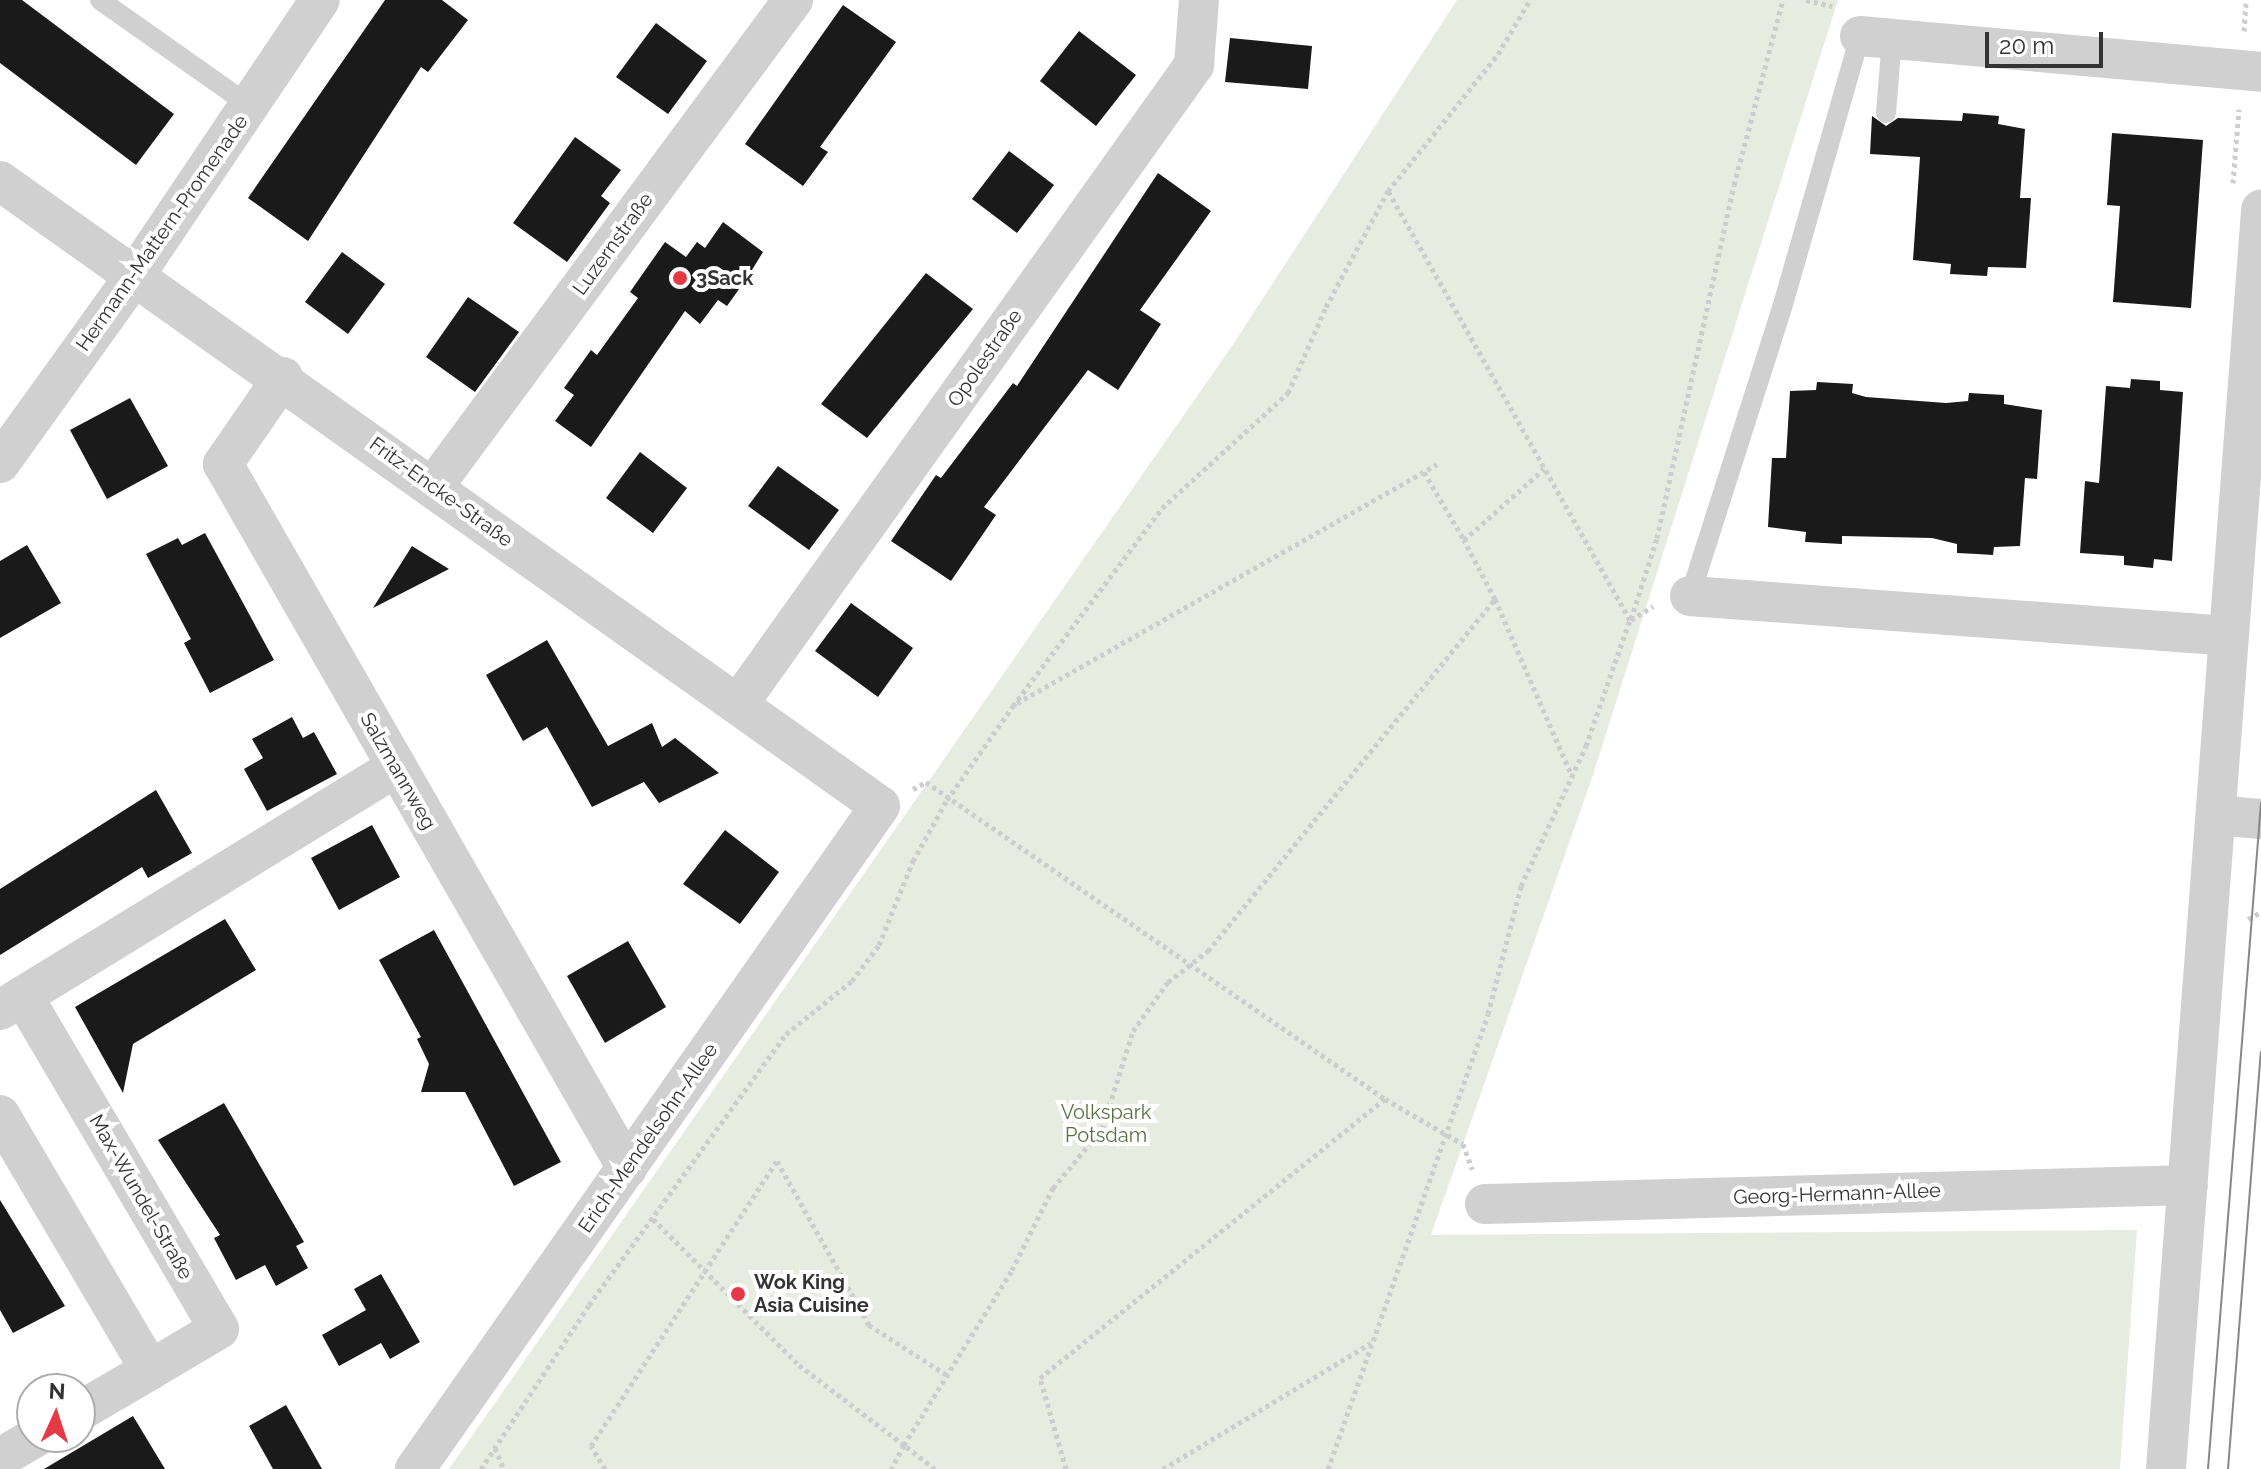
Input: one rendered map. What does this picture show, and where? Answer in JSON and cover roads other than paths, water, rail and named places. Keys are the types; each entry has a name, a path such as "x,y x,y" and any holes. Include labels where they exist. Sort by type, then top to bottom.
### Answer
{"street":[{"name":"Hermann-Mattern-Promenade","path":"0,463 135,275 320,0"},
{"name":"Luzernstraße","path":"433,487 793,0"},
{"name":"Opolestraße","path":"739,703 1194,65 1199,0"},
{"path":"1876,37 2261,72"},
{"name":"Fritz-Encke-Straße","path":"0,181 283,377 880,806"},
{"path":"2166,1469 2261,210"},
{"name":"Salzmannweg","path":"283,377 223,464 627,1168"},
{"path":"1690,596 2229,636"},
{"name":"Max-Wundel-Straße","path":"96,1402 219,1329 12,1003 396,767"},
{"name":"Erich-Mendelsohn-Allee","path":"415,1469 880,806"},
{"path":"2216,815 2261,819"},
{"path":"0,1115 150,1370"},
{"name":"Georg-Hermann-Allee","path":"1485,1204 2188,1185"}],"lane":[{"path":"100,0 249,105"},
{"path":"1876,37 1886,113"},
{"path":"1690,596 1782,308 1876,37"}],"tram line":[{"path":"2208,1469 2261,803"},
{"path":"2228,1469 2261,1052"}],"place":[{"name":"3Sack","path":"680,278"},
{"name":"Wok King Asia Cuisine","path":"738,1294"}],"park label":[{"name":"Volkspark Potsdam","path":"1106,1124"}]}
